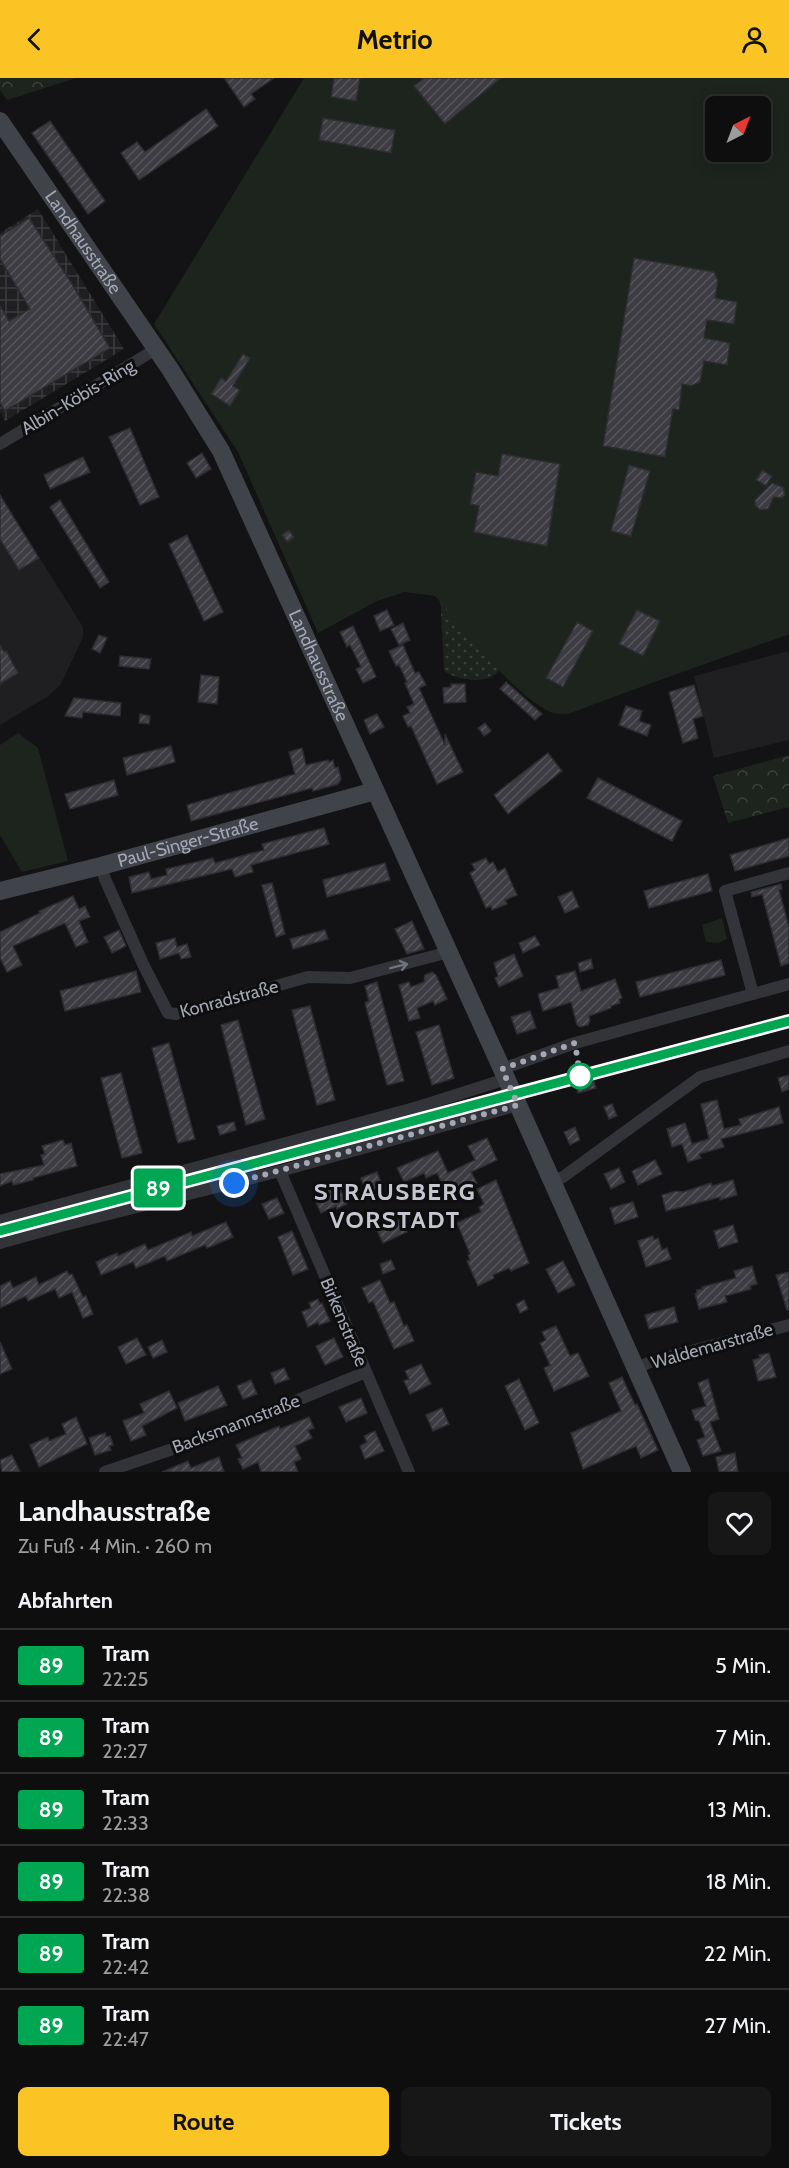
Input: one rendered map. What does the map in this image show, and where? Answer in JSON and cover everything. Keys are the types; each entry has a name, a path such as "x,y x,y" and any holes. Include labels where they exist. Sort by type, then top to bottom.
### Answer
{"street":[{"name":"Landhausstraße","path":"0,121 156,349 221,451 682,1472"},
{"name":"Albin-Köbis-Ring","path":"0,444 156,349"},
{"name":"Paul-Singer-Straße","path":"0,891 101,866 375,791"},
{"name":"Konradstraße","path":"101,866 143,964 168,1013 176,1014 308,977 350,978 449,952"},
{"path":"753,994 725,891 789,873"},
{"path":"0,1221 418,1107 504,1074 575,1043 789,984"},
{"path":"552,1182 563,1177 700,1077 789,1052"},
{"path":"0,1243 280,1171 518,1105"},
{"name":"Birkenstraße","path":"280,1171 409,1472"},
{"name":"Waldemarstraße","path":"636,1369 650,1362 789,1324"},
{"name":"Backsmannstraße","path":"105,1472 205,1438 366,1372"}],"shaded area":[{"path":"38,209 124,349 5,421 0,412 0,233"},
{"path":"0,495 83,627 83,637 61,684 47,697 0,725"},
{"path":"789,651 789,740 714,758 694,676"}],"green space":[{"path":"0,78 76,78 7,100 0,90"},
{"path":"304,78 789,78 789,634 568,714 556,714 519,690 435,596 405,592 377,601 318,633 238,452 154,324"},
{"path":"440,590 501,668 497,674 474,680 444,671"},
{"path":"18,733 38,748 68,861 22,872 0,835 0,745"},
{"path":"789,755 789,807 728,823 713,776"},
{"path":"722,918 727,939 718,943 706,942 702,925"}],"building":[{"path":"224,78 274,78 251,94 255,99 244,107"},
{"path":"334,78 360,78 356,101 331,97"},
{"path":"424,78 501,78 445,124 414,86"},
{"path":"206,109 218,126 139,180 121,153 137,142 145,152"},
{"path":"323,118 395,130 391,153 319,140"},
{"path":"50,121 105,201 88,214 32,133"},
{"path":"29,218 110,348 5,411 0,403 0,306 9,321 30,309 0,259 0,236"},
{"path":"634,258 714,272 718,281 715,298 737,302 734,324 707,320 704,338 730,343 727,365 704,361 700,382 691,386 682,384 679,410 673,409 665,457 603,446"},
{"path":"243,354 250,358 233,386 240,390 230,406 211,394 221,378 226,381"},
{"path":"130,428 159,497 140,505 109,437"},
{"path":"202,453 211,469 196,478 187,463"},
{"path":"502,454 560,464 547,546 474,532 479,506 470,504 476,472 498,476"},
{"path":"83,457 90,472 50,489 44,475"},
{"path":"629,465 650,471 631,536 611,531"},
{"path":"762,470 772,476 766,486 756,480"},
{"path":"772,483 783,487 785,495 782,498 774,497 768,509 760,510 755,505 755,500"},
{"path":"0,495 39,558 19,570 0,539"},
{"path":"60,500 109,582 100,588 50,507"},
{"path":"289,530 294,537 287,542 282,535"},
{"path":"187,535 223,612 204,621 169,544"},
{"path":"387,610 394,625 380,631 374,616"},
{"path":"637,610 660,621 643,656 619,644"},
{"path":"577,622 593,631 563,687 546,678"},
{"path":"403,623 410,640 399,645 391,629"},
{"path":"353,626 376,677 363,683 356,669 361,667 350,645 347,647 340,632"},
{"path":"99,635 107,638 100,653 92,649"},
{"path":"0,645 4,652 6,651 18,673 0,684"},
{"path":"403,645 415,673 419,672 426,685 419,688 445,745 445,734 463,772 437,784 411,726 408,727 403,716 410,713 407,707 414,704 399,665 396,666 389,651"},
{"path":"120,656 151,659 149,669 119,666"},
{"path":"201,675 219,677 217,704 198,702"},
{"path":"506,682 542,714 535,720 500,689"},
{"path":"451,684 465,684 466,702 444,703 443,688 451,687"},
{"path":"694,685 703,716 693,719 698,738 683,743 669,692"},
{"path":"74,698 121,703 120,716 83,712 82,718 65,716"},
{"path":"626,706 642,711 639,721 651,725 647,736 619,725"},
{"path":"140,714 150,716 149,724 139,723"},
{"path":"377,714 384,727 370,734 364,720"},
{"path":"485,723 491,731 484,736 478,728"},
{"path":"171,746 175,762 127,775 123,758"},
{"path":"302,748 306,765 333,760 335,768 338,767 341,779 338,784 313,791 312,788 191,821 187,805 295,774 289,752"},
{"path":"548,753 562,771 508,814 494,795"},
{"path":"598,778 682,821 672,841 587,798"},
{"path":"114,780 118,795 70,809 65,794"},
{"path":"324,828 329,844 251,865 253,872 235,877 232,869 132,893 129,877 149,872 151,879 167,875 166,869 213,858 215,863 264,850 262,844"},
{"path":"789,838 789,856 735,871 730,855"},
{"path":"486,858 489,864 493,862 498,872 505,868 517,895 505,900 507,904 492,910 491,906 486,908 470,873 475,870 472,864"},
{"path":"385,863 390,880 327,897 323,880"},
{"path":"708,874 712,891 649,908 644,891"},
{"path":"272,883 285,934 276,937 262,885"},
{"path":"781,884 782,889 779,890 789,927 789,963 781,966 762,894 752,897 751,892"},
{"path":"572,891 579,907 565,913 558,897"},
{"path":"73,896 79,909 85,906 90,917 79,921 88,942 76,947 65,923 13,946 22,965 7,972 0,958 0,932"},
{"path":"412,921 424,949 407,954 395,929"},
{"path":"119,930 126,946 112,953 104,937"},
{"path":"325,930 328,939 293,949 290,939"},
{"path":"535,936 540,945 523,953 519,943"},
{"path":"175,938 177,947 187,944 191,957 181,959 179,953 160,959 156,943"},
{"path":"514,954 523,976 499,987 495,978 498,976 494,963"},
{"path":"591,959 593,968 580,972 578,963"},
{"path":"721,960 725,975 640,997 636,982"},
{"path":"136,971 141,992 65,1011 60,991"},
{"path":"575,971 581,991 615,979 622,998 619,999 620,1003 611,1008 589,1016 588,1025 580,1027 577,1025 571,1002 543,1011 538,994 559,988 556,976"},
{"path":"432,972 436,975 447,999 435,1005 433,1001 417,1008 420,1018 409,1021 399,985 409,982 411,987 424,982 425,975"},
{"path":"377,982 404,1081 387,1085 365,1003 369,1001 365,986"},
{"path":"310,1006 335,1100 317,1105 292,1010"},
{"path":"530,1011 536,1028 517,1034 511,1017"},
{"path":"238,1020 265,1119 246,1125 221,1025"},
{"path":"439,1025 454,1078 432,1085 416,1032"},
{"path":"169,1043 195,1139 178,1143 152,1048"},
{"path":"121,1073 142,1153 122,1158 101,1078"},
{"path":"789,1075 789,1089 782,1092 778,1078"},
{"path":"593,1079 596,1088 578,1093 576,1084"},
{"path":"717,1100 724,1129 741,1125 739,1119 779,1107 783,1123 721,1139 724,1147 699,1154 701,1158 688,1162 682,1144 672,1147 667,1129 685,1123 692,1144 709,1139 701,1104"},
{"path":"612,1104 617,1116 609,1119 604,1107"},
{"path":"234,1122 236,1130 220,1135 217,1126"},
{"path":"575,1127 580,1140 570,1145 564,1132"},
{"path":"487,1138 497,1160 471,1172 477,1183 464,1190 462,1185 446,1192 437,1173 426,1178 424,1173 404,1182 397,1168 438,1151 448,1173 475,1160 468,1146"},
{"path":"63,1140 65,1145 71,1143 77,1166 33,1178 33,1180 13,1185 12,1181 0,1186 0,1174 44,1165 41,1155 45,1154 42,1146"},
{"path":"655,1160 662,1174 638,1185 632,1171"},
{"path":"619,1168 625,1182 611,1189 604,1174"},
{"path":"377,1172 383,1188 367,1195 361,1178"},
{"path":"496,1180 529,1263 511,1271 509,1268 493,1275 494,1278 478,1286 467,1261 470,1260 468,1255 470,1254 457,1223 481,1212 479,1207 484,1204 477,1189"},
{"path":"733,1180 737,1195 666,1211 662,1195"},
{"path":"338,1185 347,1204 321,1213 313,1196"},
{"path":"277,1198 284,1213 269,1219 262,1204"},
{"path":"633,1202 638,1217 615,1224 610,1208"},
{"path":"401,1219 407,1232 383,1243 377,1230"},
{"path":"226,1222 233,1237 207,1248 205,1245 167,1261 165,1256 136,1268 133,1262 101,1275 96,1262 117,1253 118,1256 145,1244 148,1250 191,1232 192,1236"},
{"path":"733,1225 738,1242 719,1248 714,1231"},
{"path":"292,1231 308,1269 293,1275 278,1237"},
{"path":"653,1236 654,1240 658,1238 662,1250 667,1248 671,1259 646,1267 638,1241"},
{"path":"391,1260 395,1269 383,1274 380,1264"},
{"path":"563,1261 575,1285 558,1293 546,1269"},
{"path":"752,1266 757,1284 750,1286 751,1289 725,1296 727,1302 699,1309 695,1294 697,1290 736,1278 734,1271"},
{"path":"67,1271 69,1275 72,1274 83,1297 86,1296 93,1314 83,1318 72,1292 59,1298 55,1289 28,1301 26,1296 0,1308 0,1286 10,1281 13,1288 36,1277 39,1285"},
{"path":"789,1272 789,1310 787,1310 776,1275"},
{"path":"380,1280 390,1303 394,1302 404,1326 407,1325 414,1341 394,1349 373,1301 369,1303 362,1288"},
{"path":"318,1299 330,1321 319,1325 318,1322 308,1327 302,1312 311,1308 309,1303"},
{"path":"524,1300 528,1309 520,1313 516,1304"},
{"path":"674,1307 678,1322 649,1329 645,1315"},
{"path":"556,1326 570,1356 578,1353 589,1376 554,1391 544,1368 550,1365 540,1343 546,1340 542,1332"},
{"path":"137,1338 146,1355 126,1364 118,1347"},
{"path":"334,1338 343,1357 325,1365 316,1346"},
{"path":"162,1340 167,1352 153,1358 148,1347"},
{"path":"0,1342 12,1369 0,1374"},
{"path":"769,1353 776,1377 758,1381 753,1360 760,1358 759,1355"},
{"path":"421,1364 431,1384 410,1394 404,1381 409,1379 405,1371"},
{"path":"284,1368 289,1379 275,1384 271,1373"},
{"path":"622,1377 658,1450 641,1458 636,1446 583,1469 571,1433 621,1411 609,1383"},
{"path":"519,1379 539,1423 525,1430 505,1386"},
{"path":"708,1379 719,1419 710,1422 721,1451 703,1456 697,1440 705,1437 692,1410 706,1406 698,1383"},
{"path":"251,1380 257,1394 243,1399 237,1386"},
{"path":"218,1386 227,1405 185,1421 178,1403"},
{"path":"169,1391 177,1408 142,1426 146,1435 131,1441 123,1421 144,1413 140,1404"},
{"path":"361,1398 367,1413 346,1422 339,1407"},
{"path":"442,1408 449,1424 433,1431 426,1415"},
{"path":"76,1417 87,1444 39,1467 30,1445 48,1437 49,1441 66,1434 62,1424"},
{"path":"309,1417 314,1428 308,1430 312,1438 295,1446 301,1459 294,1462 298,1472 261,1472 258,1462 243,1469 238,1459 242,1458 236,1445 279,1426 280,1429"},
{"path":"375,1431 384,1451 365,1459 360,1446 367,1442 364,1436"},
{"path":"105,1433 106,1437 110,1436 113,1445 109,1446 111,1450 95,1455 89,1438"},
{"path":"735,1453 738,1472 719,1472 716,1457"},
{"path":"12,1455 20,1472 2,1472 0,1460"},
{"path":"219,1457 224,1472 162,1472 188,1461 191,1468"}],"tram line":[{"path":"0,1231 789,1021"},
{"name":"89","path":"0,1231 289,1152 789,1021"}],"district":[{"name":"STRAUSBERG VORSTADT","path":"395,1205"}],"route":[{"path":"234,1183 518,1105 502,1069 575,1043 580,1076"}]}
